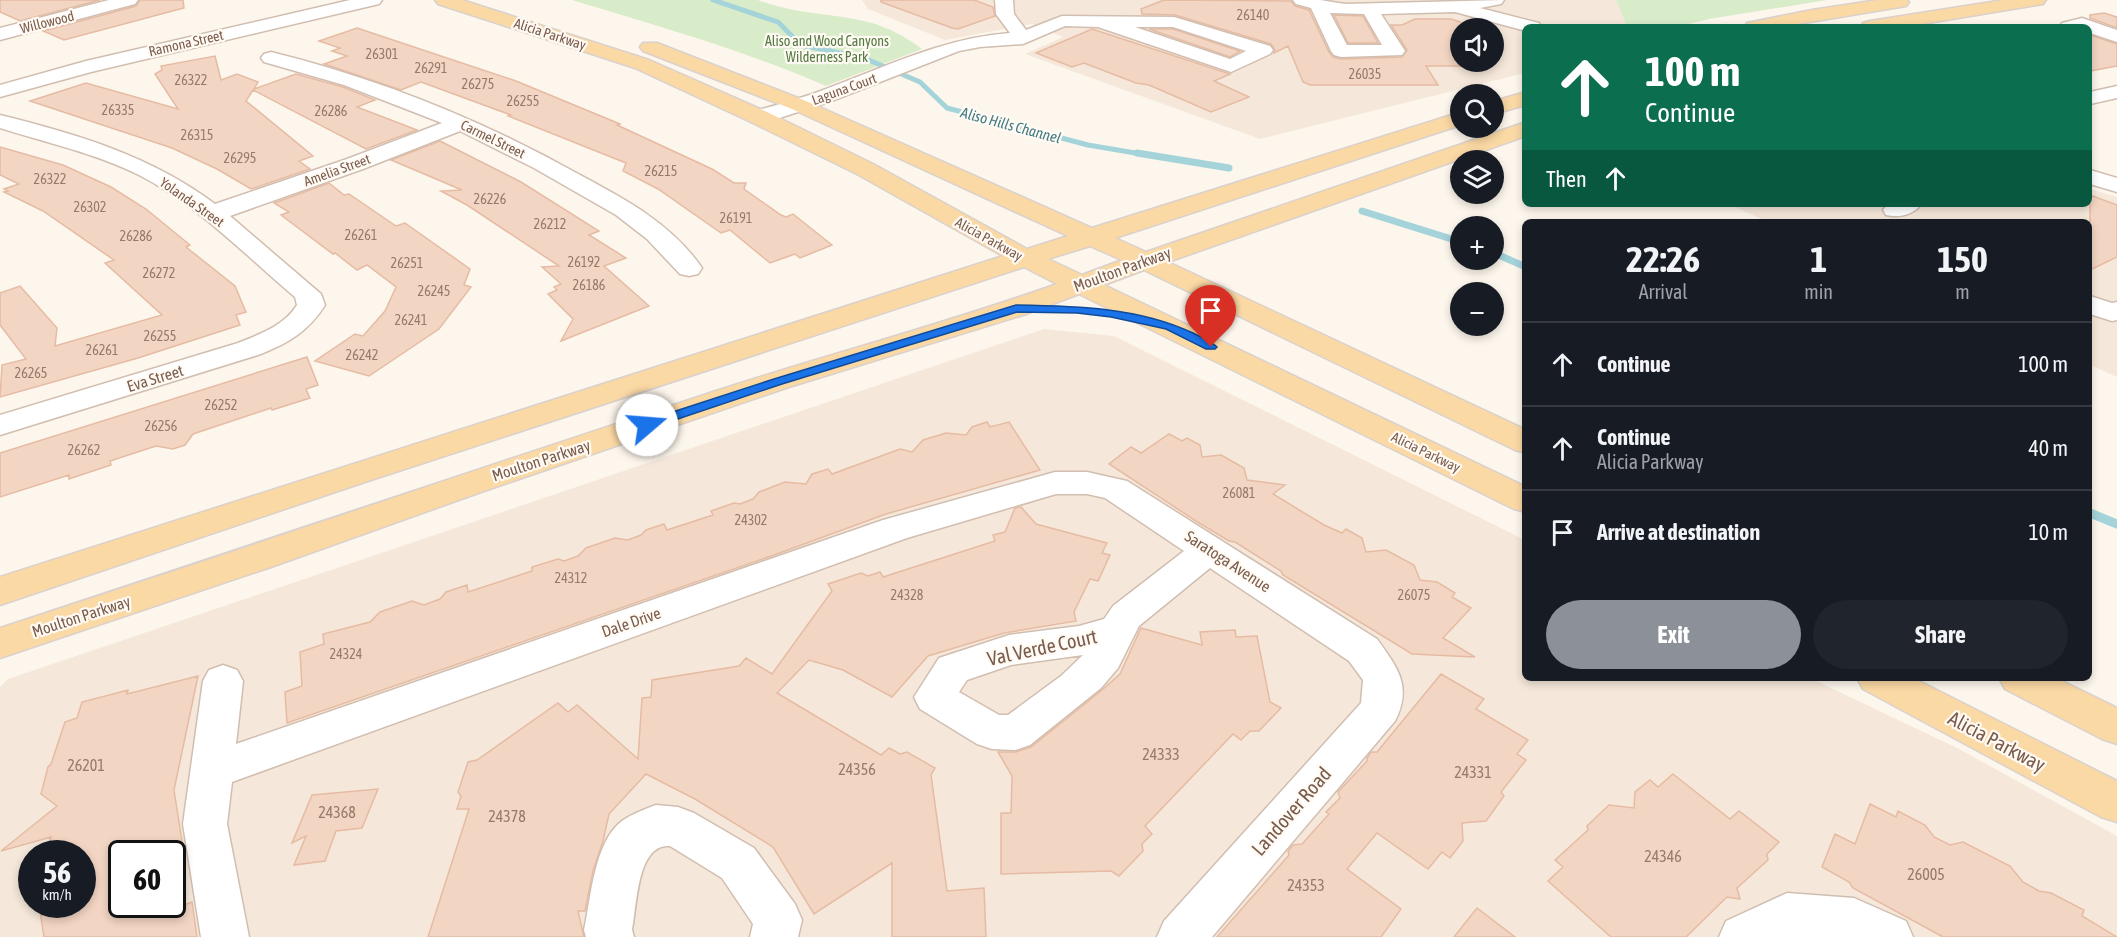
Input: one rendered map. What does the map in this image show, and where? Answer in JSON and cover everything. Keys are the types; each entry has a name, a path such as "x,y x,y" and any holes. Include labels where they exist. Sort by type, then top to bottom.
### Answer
{"main road":[{"name":"Alicia Parkway","path":"444,0 642,64 759,117 865,170 1027,259 1522,499"},
{"path":"1768,24 1812,15 1916,0"},
{"path":"1889,24 2037,0"},
{"path":"619,37 695,63 799,105 1145,261 1522,441"},
{"path":"1504,105 1522,99"},
{"path":"0,591 356,473 1450,122"},
{"name":"Moulton Parkway","path":"0,643 778,381 1016,308 1522,129"},
{"path":"1016,308 1077,309 1111,313 1170,327"},
{"name":"Alicia Parkway","path":"1883,681 2117,803"},
{"path":"2025,681 2117,727"}],"street":[{"name":"Willowood","path":"0,34 129,0"},
{"name":"Ramona Street","path":"0,91 86,67 373,0"},
{"path":"1004,0 1005,14 1023,38"},
{"path":"1062,21 1063,0"},
{"path":"1302,0 1324,7 1463,9 1522,24"},
{"path":"1463,9 1495,0"},
{"path":"1324,7 1319,10 1341,51 1395,51 1369,8"},
{"path":"1463,9 1466,18"},
{"name":"Laguna Court","path":"759,117 860,84 950,49 980,41 1023,38 1062,21 1173,22 1263,50 1231,66 1102,22"},
{"path":"2092,27 2117,36"},
{"path":"1504,31 1522,35"},
{"path":"2092,44 2117,52"},
{"name":"Carmel Street","path":"272,58 313,68 461,123 551,167 619,206 651,228 689,268"},
{"path":"2092,98 2117,92"},
{"name":"Yolanda Street","path":"0,121 118,159 166,181 211,214 307,294 311,305 304,318"},
{"name":"Amelia Street","path":"211,214 356,164 461,123"},
{"path":"2092,178 2117,185"},
{"path":"2092,305 2112,314 2117,310"},
{"name":"Eva Street","path":"0,425 248,349 279,336 304,318"},
{"name":"Saratoga Avenue","path":"1055,483 1087,483 1115,489 1363,650 1383,678"},
{"name":"Dale Drive","path":"211,771 896,529 1055,483"},
{"name":"Val Verde Court","path":"1116,630 1126,616 1210,549"},
{"name":"Landover Road","path":"1181,937 1381,709 1383,678"},
{"path":"223,681 205,824 225,937"},
{"path":"610,937 608,930 623,853 637,836 656,825 678,827 738,863 778,920 774,937"},
{"path":"1743,937 1787,916 1854,921 1889,937"}],"shaded area":[{"path":"862,0 1616,0 1626,24 1522,24 1522,74 1481,84 1450,84 1450,92 1260,139 1025,54 1063,37 1032,24 945,40 868,9"},
{"path":"2092,190 2117,197 2117,377 2092,366 2092,219 1761,219 1735,207 2092,207"},
{"path":"1044,329 1114,336 1522,539 1522,681 1816,681 1957,748 2117,836 2117,937 0,937 0,687 8,679"}],"green space":[{"name":"Aliso and Wood Canyons Wilderness Park","path":"572,0 758,0 798,11 875,24 910,40 922,49 826,86 732,50"},
{"path":"1616,0 1827,0 1688,24 1626,24"}],"building":[{"path":"0,0 100,0 20,21 0,12"},
{"path":"140,0 183,0 184,8 64,40 43,31 136,6"},
{"path":"881,0 974,0 993,7 995,16 958,29 881,2"},
{"path":"1164,0 1291,1 1295,6 1309,10 1329,52 1333,57 1341,59 1402,57 1407,50 1391,25 1402,25 1415,19 1450,19 1450,66 1426,66 1438,85 1310,85 1303,82 1288,46 1274,53 1275,50 1271,44 1175,15 1142,14 1141,9"},
{"path":"2104,13 2117,17 2117,28 2090,18 2090,15"},
{"path":"1334,15 1363,16 1378,43 1348,43"},
{"path":"357,28 516,81 620,124 617,125 712,169 734,183 746,183 744,189 781,215 786,217 793,214 832,245 800,258 795,254 770,263 730,230 721,233 658,189 623,171 626,163 508,116 511,115 421,82 401,90 324,64 347,56 332,51 340,48 319,41"},
{"path":"1092,29 1230,74 1214,81 1249,97 1211,112 1149,85 1136,83 1084,63 1072,67 1036,53"},
{"path":"1149,29 1173,29 1240,51 1230,57"},
{"path":"2092,36 2117,44 2117,66 2092,71"},
{"path":"215,56 221,80 237,74 258,82 254,89 296,74 343,87 375,100 357,107 417,130 366,149 253,90 246,101 313,156 299,161 310,169 251,189 217,169 172,148 30,101 86,83 178,109 155,74 162,70 161,66"},
{"path":"440,141 521,182 599,231 589,235 626,258 604,266 649,306 561,341 573,319 548,294 557,290 554,287 561,284 542,267 559,266 467,205 441,191 462,190 391,160"},
{"path":"0,147 63,165 111,187 146,209 190,245 186,247 235,286 246,312 236,315 240,325 138,358 0,397 2,365 26,359 0,325 0,293 20,286 57,328 55,346 162,315 105,263 114,260 43,211 4,192 8,191 4,189 19,184 0,175"},
{"path":"329,183 344,195 349,194 396,226 405,223 470,269 464,285 471,287 439,329 369,376 315,361 355,334 363,336 385,311 396,287 367,265 357,270 335,253 333,254 281,215 289,212 274,203"},
{"path":"2092,196 2117,205 2117,257 2092,269 2092,219 2090,219"},
{"path":"307,357 318,385 306,389 310,398 272,410 271,408 193,434 185,445 173,449 156,446 110,461 111,465 69,479 69,475 0,497 0,453"},
{"path":"987,422 990,427 1009,422 1040,470 886,514 774,555 287,723 285,692 302,686 300,652 324,644 323,634 370,622 380,612 412,601 424,605 440,599 446,592 467,585 468,592 532,571 532,567 558,559 564,561 578,556 586,548 615,538 628,540 641,535 646,530 664,524 667,530 713,515 711,511 753,499 759,492 785,482 806,484 812,474 828,469 832,474 900,449 912,452 923,440 946,433 966,435 972,427"},
{"path":"1169,434 1182,441 1187,438 1200,445 1202,457 1221,455 1244,468 1247,480 1285,485 1273,494 1324,525 1342,533 1346,529 1362,538 1366,552 1386,550 1414,565 1420,580 1437,582 1455,593 1452,597 1471,608 1443,638 1475,657 1412,654 1283,575 1281,571 1235,542 1229,541 1196,521 1109,464 1131,447 1141,453"},
{"path":"1021,507 1036,524 1107,543 1102,553 1110,555 1098,581 1090,579 1074,612 1076,621 1004,633 928,656 892,697 843,670 809,660 777,693 881,755 889,748 900,754 907,752 935,768 931,775 947,891 984,888 986,937 892,937 892,863 814,914 773,847 695,799 646,774 609,814 593,871 585,911 578,911 584,937 428,937 469,809 457,809 461,796 458,792 468,762 477,760 558,703 568,712 577,705 638,759 642,698 651,697 652,680 739,666 746,658 772,674 832,591 828,584 861,573 868,576 880,572 883,577 995,541 993,535 1005,532 1015,508"},
{"path":"1141,628 1202,645 1200,632 1235,630 1236,637 1257,636 1270,702 1281,708 1259,731 1250,731 1241,740 1233,734 1145,826 1152,834 1142,844 1143,851 1119,876 1111,871 1001,874 1001,813 1011,813 1012,776 998,752 1016,752 1031,747 1102,690 1120,674"},
{"path":"1441,674 1484,699 1476,709 1528,740 1517,754 1526,760 1501,792 1504,796 1486,821 1462,823 1463,841 1450,858 1442,852 1428,869 1377,833 1347,869 1401,909 1381,937 1217,937 1289,855 1288,851 1293,845 1302,844 1329,814 1326,812 1340,798 1338,792 1367,761 1371,752 1377,752"},
{"path":"198,676 174,790 182,840 108,840 108,918 186,918 186,904 192,902 197,937 44,937 41,918 96,918 96,840 50,840 51,837 40,840 18,840 18,846 1,851 57,806 41,794 48,767 65,722 77,718 82,702 128,690 127,694"},
{"path":"1673,774 1730,819 1739,811 1779,842 1767,854 1768,860 1737,888 1740,899 1727,897 1686,937 1611,937 1548,881 1563,867 1555,860 1588,830 1587,826 1609,805 1634,808 1635,792 1650,780 1658,787"},
{"path":"378,789 362,828 336,831 325,861 294,865 306,836 292,843 312,795"},
{"path":"1870,804 1896,817 1898,811 1925,825 1934,837 1950,845 1963,842 2010,866 2023,882 2084,910 2082,916 2117,937 1943,937 1853,888 1849,882 1822,867 1835,834 1855,844"},
{"path":"1477,908 1515,937 1454,937"}],"waterway":[{"name":"Aliso Hills Channel","path":"713,0 778,22 801,45 864,58 920,82 947,108 1088,145 1147,155"},
{"name":"Aliso Hills Channel","path":"1137,153 1229,168"},
{"name":"Aliso Hills Channel","path":"1362,211 1450,239"},
{"name":"Aliso Hills Channel","path":"1504,257 1522,265"},
{"name":"Aliso Hills Channel","path":"2092,514 2117,524"}],"route":[{"path":"647,425 778,381 1016,308 1077,309 1111,313 1170,327 1211,347"}]}
